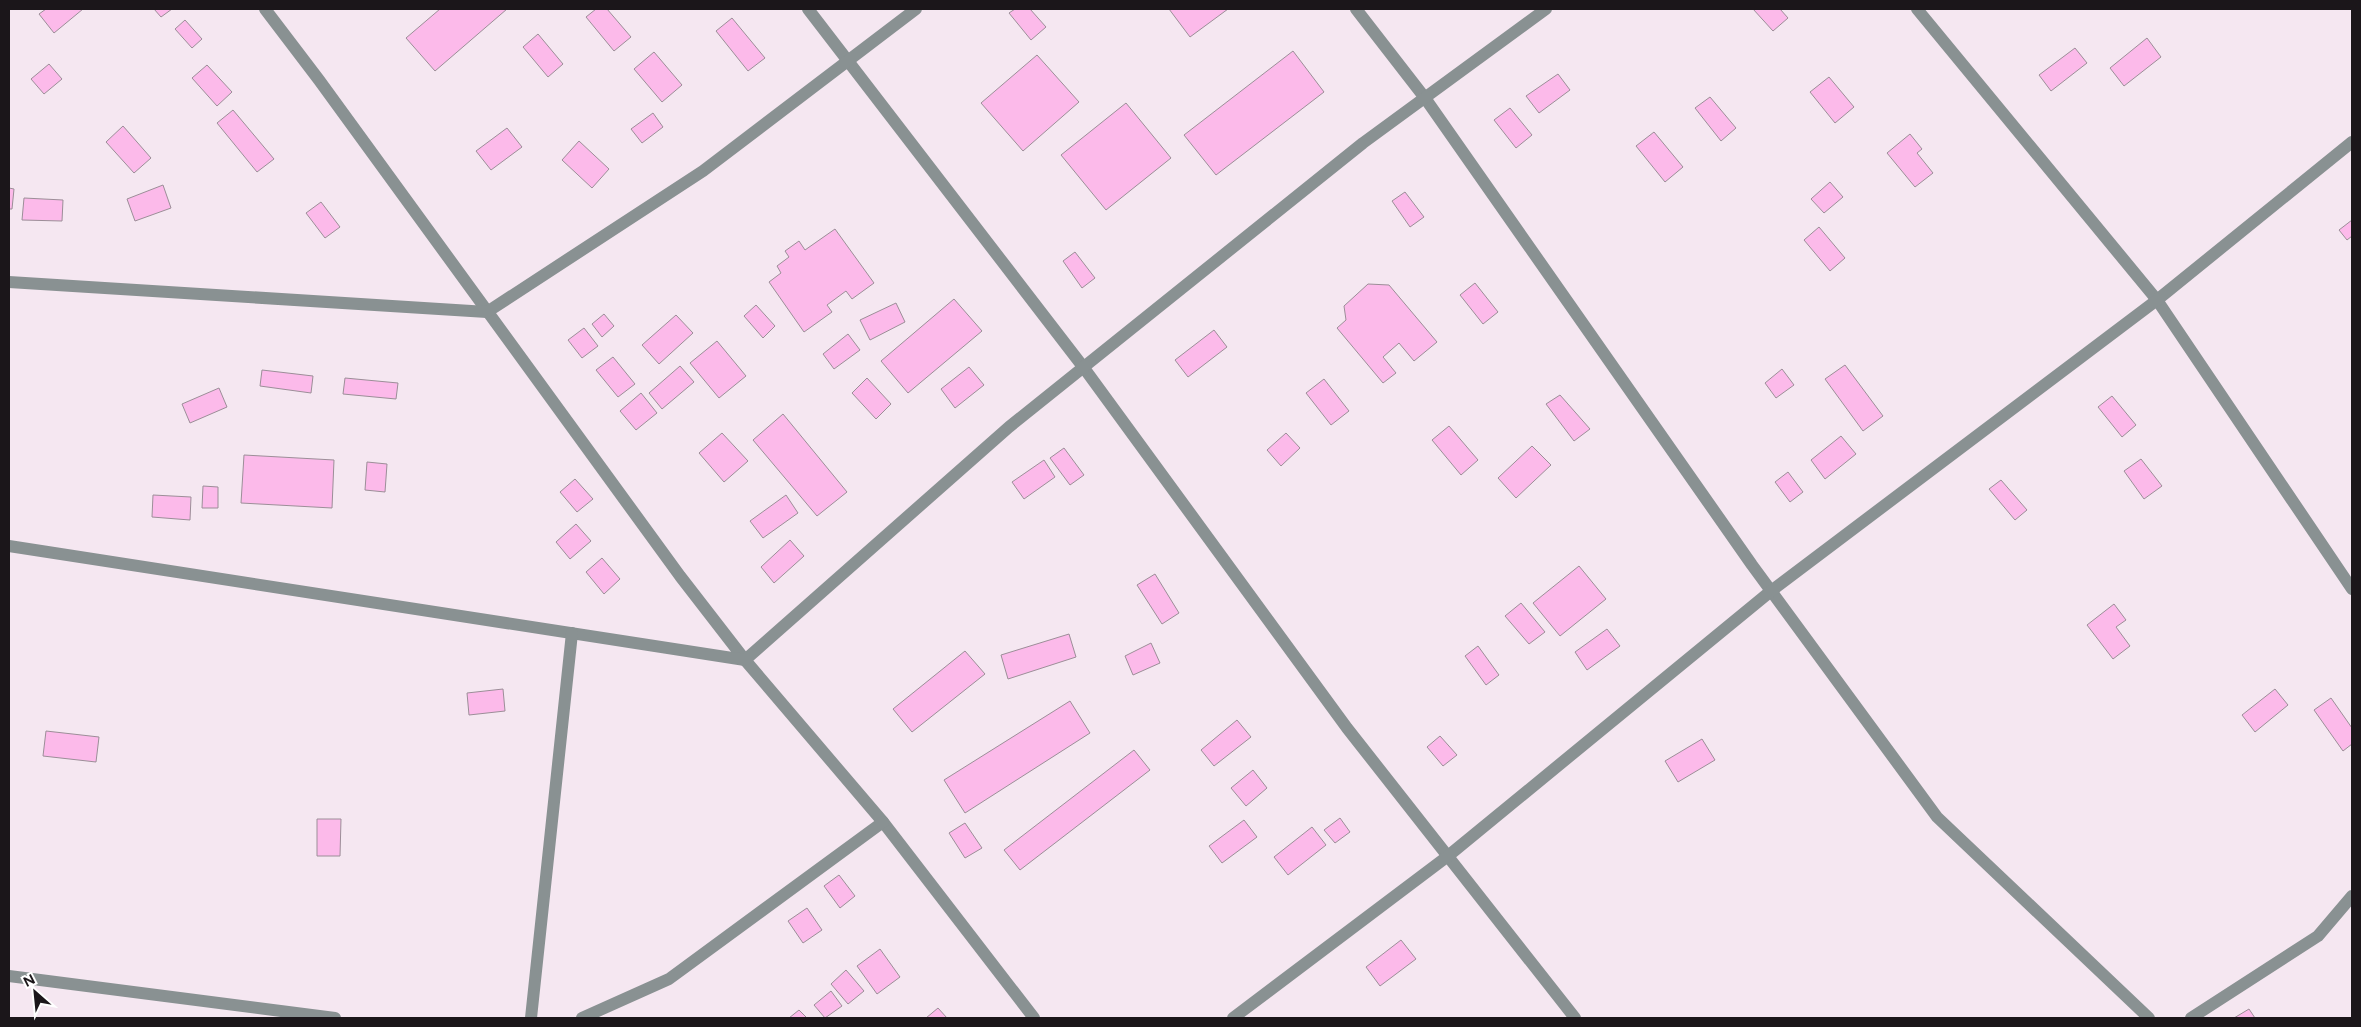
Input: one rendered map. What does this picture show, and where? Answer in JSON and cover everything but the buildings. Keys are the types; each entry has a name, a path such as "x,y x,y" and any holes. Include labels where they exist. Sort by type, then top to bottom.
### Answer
{"street":[{"path":"265,9 680,576 744,660 883,822 1034,1018"},
{"path":"808,9 1084,368 1347,728 1575,1018"},
{"path":"9,282 487,312 703,171 916,9"},
{"path":"1356,9 1425,98 1771,591 1937,817 2149,1018"},
{"path":"744,660 1009,427 1363,143 1546,9"},
{"path":"1917,9 2157,300 2352,588"},
{"path":"1233,1018 1448,856 1771,591 2157,300 2352,142"},
{"path":"9,546 744,660"},
{"path":"531,1018 572,633"},
{"path":"582,1018 669,979 883,822"},
{"path":"2191,1018 2318,936 2352,896"},
{"path":"9,976 335,1018"}]}
